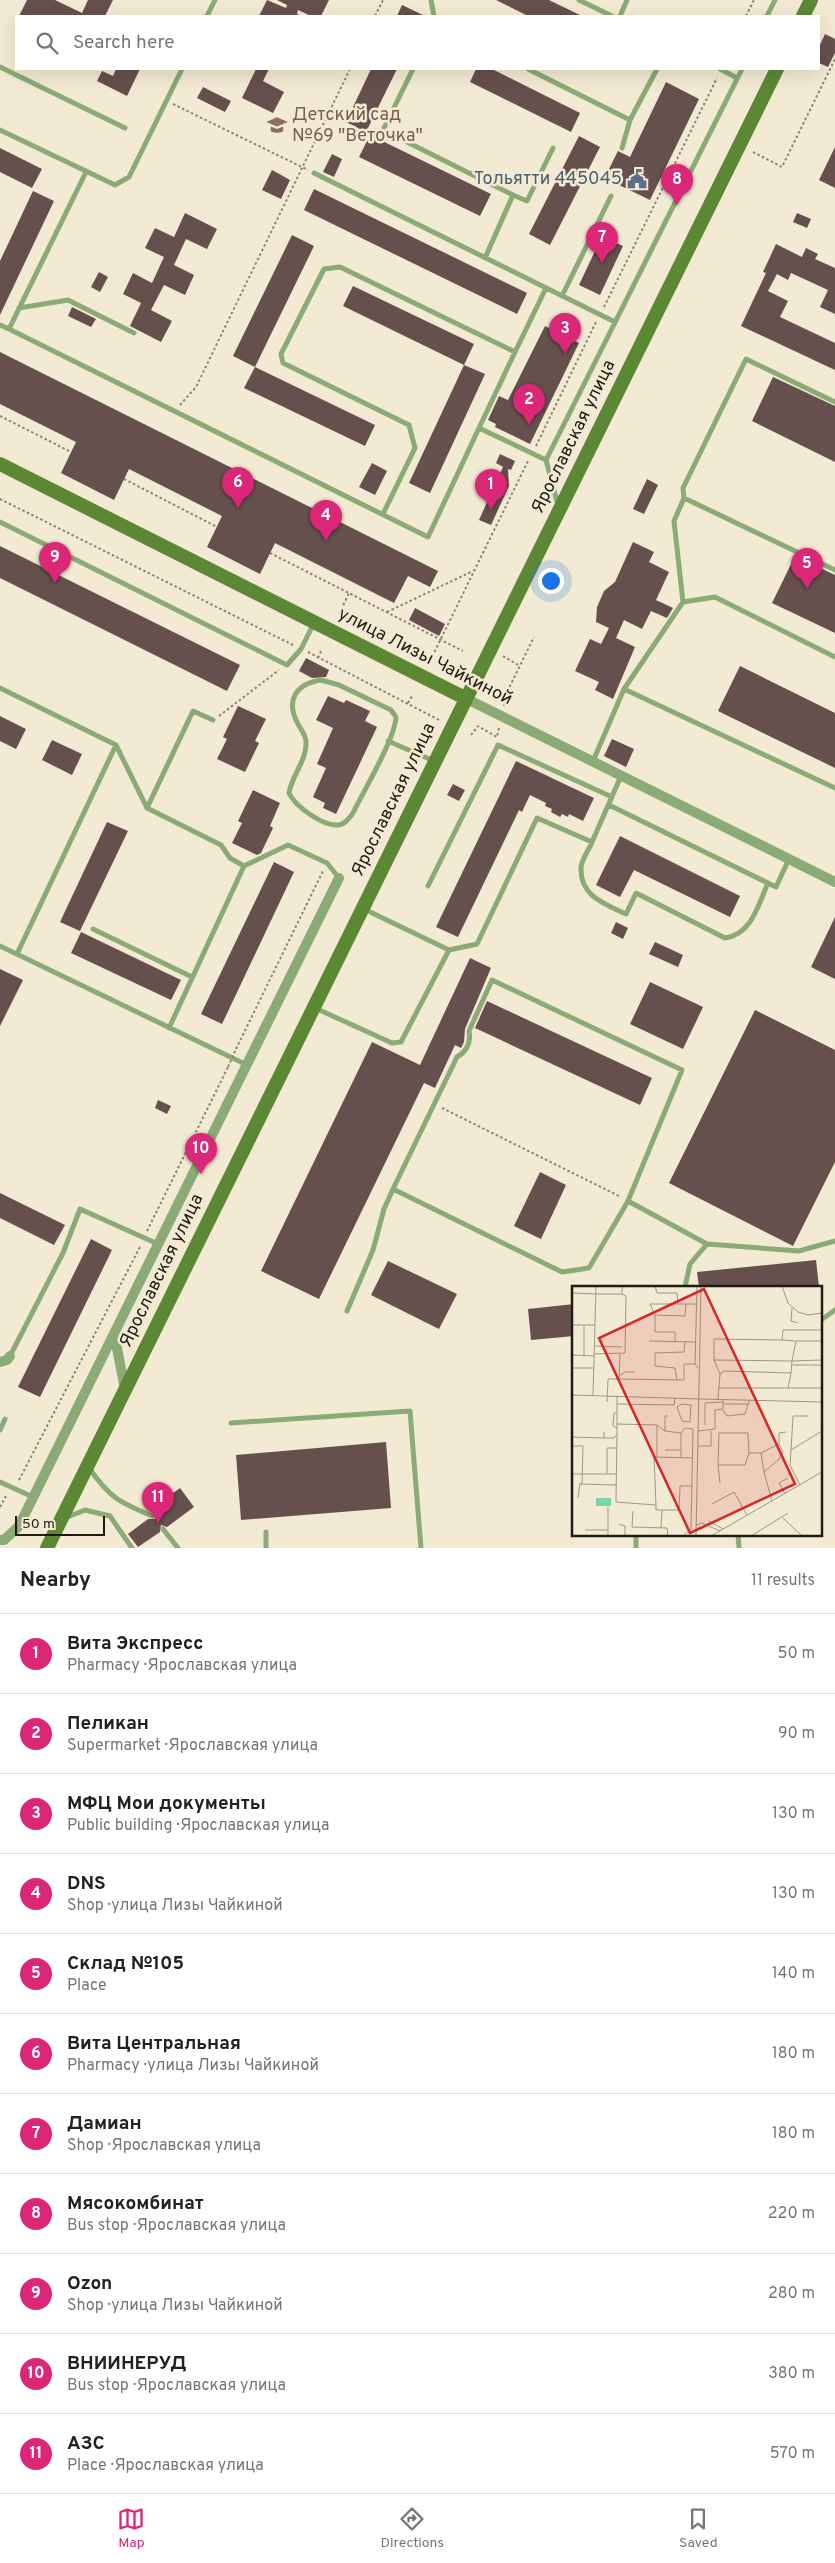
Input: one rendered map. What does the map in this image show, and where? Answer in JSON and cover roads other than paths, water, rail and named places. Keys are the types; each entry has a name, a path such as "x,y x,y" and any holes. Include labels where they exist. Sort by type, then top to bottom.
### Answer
{"main road":[{"path":"804,15 811,0"},
{"name":"Ярославская улица","path":"47,1548 777,70"},
{"name":"улица Лизы Чайкиной","path":"0,464 465,698"}],"street":[{"name":"улица Лизы Чайкиной","path":"465,698 835,882"},
{"path":"0,1540 4,1540 19,1526 339,878"},
{"path":"114,1333 125,1389"},
{"path":"0,1362 7,1360 10,1356"}],"lane":[{"path":"208,15 215,0"},
{"path":"431,0 434,15"},
{"path":"579,0 610,15"},
{"path":"620,15 628,0"},
{"path":"768,15 775,0"},
{"path":"0,67 125,128"},
{"path":"0,130 115,185 129,177 182,70"},
{"path":"413,70 383,130 513,195 527,200 553,148"},
{"path":"530,70 630,120"},
{"path":"622,148 630,120 656,70"},
{"path":"722,70 737,78"},
{"path":"559,509 546,460 741,70"},
{"path":"9,329 86,172"},
{"path":"314,173 615,322"},
{"path":"486,258 513,195"},
{"path":"562,296 611,196"},
{"path":"383,514 415,448 409,425 283,363 281,354 324,268 340,267 515,352"},
{"path":"0,325 428,537 546,288"},
{"path":"19,308 68,300 134,333"},
{"path":"593,761 624,689 683,602 674,521 684,498 683,488 746,359 835,402"},
{"path":"479,428 546,460"},
{"path":"684,498 835,570"},
{"path":"0,522 287,664 301,649 314,622"},
{"path":"683,602 715,596 835,657"},
{"path":"321,680 339,685 390,710 396,717 396,724 388,741 347,822 339,826 331,824 300,809 293,802 289,793 291,782 305,754 306,741 294,714 294,698 298,689 306,683 321,680"},
{"path":"0,688 116,745 147,808 220,845 230,858 244,866"},
{"path":"624,689 835,788"},
{"path":"147,808 193,711 213,720"},
{"path":"388,741 434,761"},
{"path":"17,954 116,745"},
{"path":"428,886 498,745 612,797"},
{"path":"621,776 581,866 584,886 594,899 626,914 636,893 725,938 736,936 746,929 768,883"},
{"path":"609,805 776,887 789,859"},
{"path":"362,908 449,950 477,944 537,818 592,842"},
{"path":"169,1028 244,866 288,845 327,863 339,878"},
{"path":"92,929 192,977"},
{"path":"0,946 247,1065"},
{"path":"313,1007 392,1043 401,1042 449,950"},
{"path":"347,1311 373,1250 384,1209 393,1189 433,1104 457,1057 464,1053 470,1040 469,1031 492,980 682,1070 628,1201 589,1268 562,1272 393,1189"},
{"path":"628,1201 707,1244 799,1251 835,1242"},
{"path":"10,1356 63,1253 80,1209 158,1244"},
{"path":"685,1286 690,1264 707,1244"},
{"path":"822,1319 835,1310"},
{"path":"231,1422 410,1411 422,1548"},
{"path":"0,1430 5,1419"},
{"path":"88,1465 104,1490 125,1504 152,1516"},
{"path":"0,1482 33,1497"},
{"path":"60,1520 85,1510 110,1516 132,1548"},
{"path":"164,1529 178,1548"},
{"path":"266,1532 266,1548"}],"place":[{"name":"Детский сад №69 \"Веточка\"","path":"277,125"},
{"name":"Тольятти 445045","path":"637,179"},
{"name":"Мясокомбинат","path":"677,205"},
{"name":"Дамиан","path":"602,263"},
{"name":"МФЦ Мои документы","path":"565,354"},
{"name":"Пеликан","path":"529,425"},
{"name":"Вита Центральная","path":"238,508"},
{"name":"Вита Экспресс","path":"491,510"},
{"name":"DNS","path":"326,541"},
{"name":"Ozon","path":"55,583"},
{"name":"Склад №105","path":"807,589"},
{"name":"ВНИИНЕРУД","path":"201,1174"},
{"name":"АЗС","path":"158,1523"}]}
